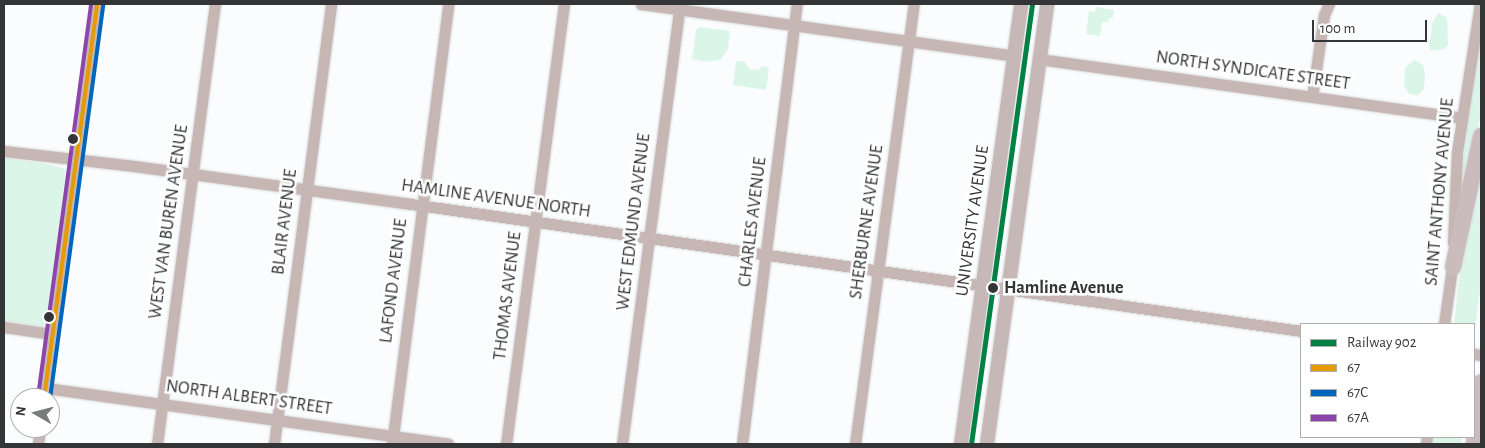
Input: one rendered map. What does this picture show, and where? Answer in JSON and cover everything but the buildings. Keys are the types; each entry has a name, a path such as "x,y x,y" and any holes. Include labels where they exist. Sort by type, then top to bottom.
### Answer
{"highway":[{"path":"1453,267 1481,136"},
{"path":"1475,435 1481,382"}],"main road":[{"name":"UNIVERSITY AVENUE","path":"961,444 1022,4"},
{"path":"987,444 1047,4"}],"street":[{"path":"46,388 97,4"},
{"name":"WEST VAN BUREN AVENUE","path":"157,444 215,4"},
{"name":"BLAIR AVENUE","path":"274,444 331,4"},
{"name":"LAFOND AVENUE","path":"392,440 448,4"},
{"name":"THOMAS AVENUE","path":"506,444 564,4"},
{"path":"642,4 680,6 794,25 1014,56"},
{"name":"CHARLES AVENUE","path":"742,444 797,4"},
{"name":"SHERBURNE AVENUE","path":"855,444 914,4"},
{"path":"1312,97 1324,15 1329,4"},
{"name":"SAINT ANTHONY AVENUE","path":"1444,323 1453,267 1453,215 1462,118 1480,4"},
{"name":"WEST EDMUND AVENUE","path":"622,444 680,6"},
{"name":"NORTH SYNDICATE STREET","path":"1039,59 1462,118"},
{"name":"HAMLINE AVENUE NORTH","path":"4,151 193,174 766,254 1008,291"},
{"path":"1008,291 1300,331"},
{"path":"4,327 52,334"},
{"name":"NORTH ALBERT STREET","path":"60,394 162,404 278,420 392,440 448,444"}],"green space":[{"path":"1096,7 1114,10 1113,18 1109,18 1108,22 1102,22 1100,36 1086,34 1089,11 1095,12"},
{"path":"1439,13 1447,18 1448,45 1444,49 1431,51 1429,47 1431,24"},
{"path":"699,27 730,31 728,49 720,60 705,62 692,59 696,30"},
{"path":"1481,32 1481,114 1461,199 1459,199 1465,144"},
{"path":"1414,60 1423,65 1425,73 1424,89 1418,95 1409,94 1404,85 1405,68"},
{"path":"736,61 745,62 749,69 760,70 761,66 769,68 766,90 733,85"},
{"path":"4,158 47,164 63,168 66,171 47,323 42,327 4,322"},
{"path":"1481,159 1481,283 1475,328 1475,323 1454,323 1464,236"},
{"path":"1434,438 1462,438 1461,444 1433,444"}],"rail line":[{"name":"902","path":"971,444 1032,4"}],"transit line":[{"name":"67A","path":"39,388 91,4"},
{"name":"67","path":"45,388 97,4"},
{"name":"67C","path":"51,388 103,5"}],"place":[{"name":"Hamline Avenue","path":"993,288"}]}
